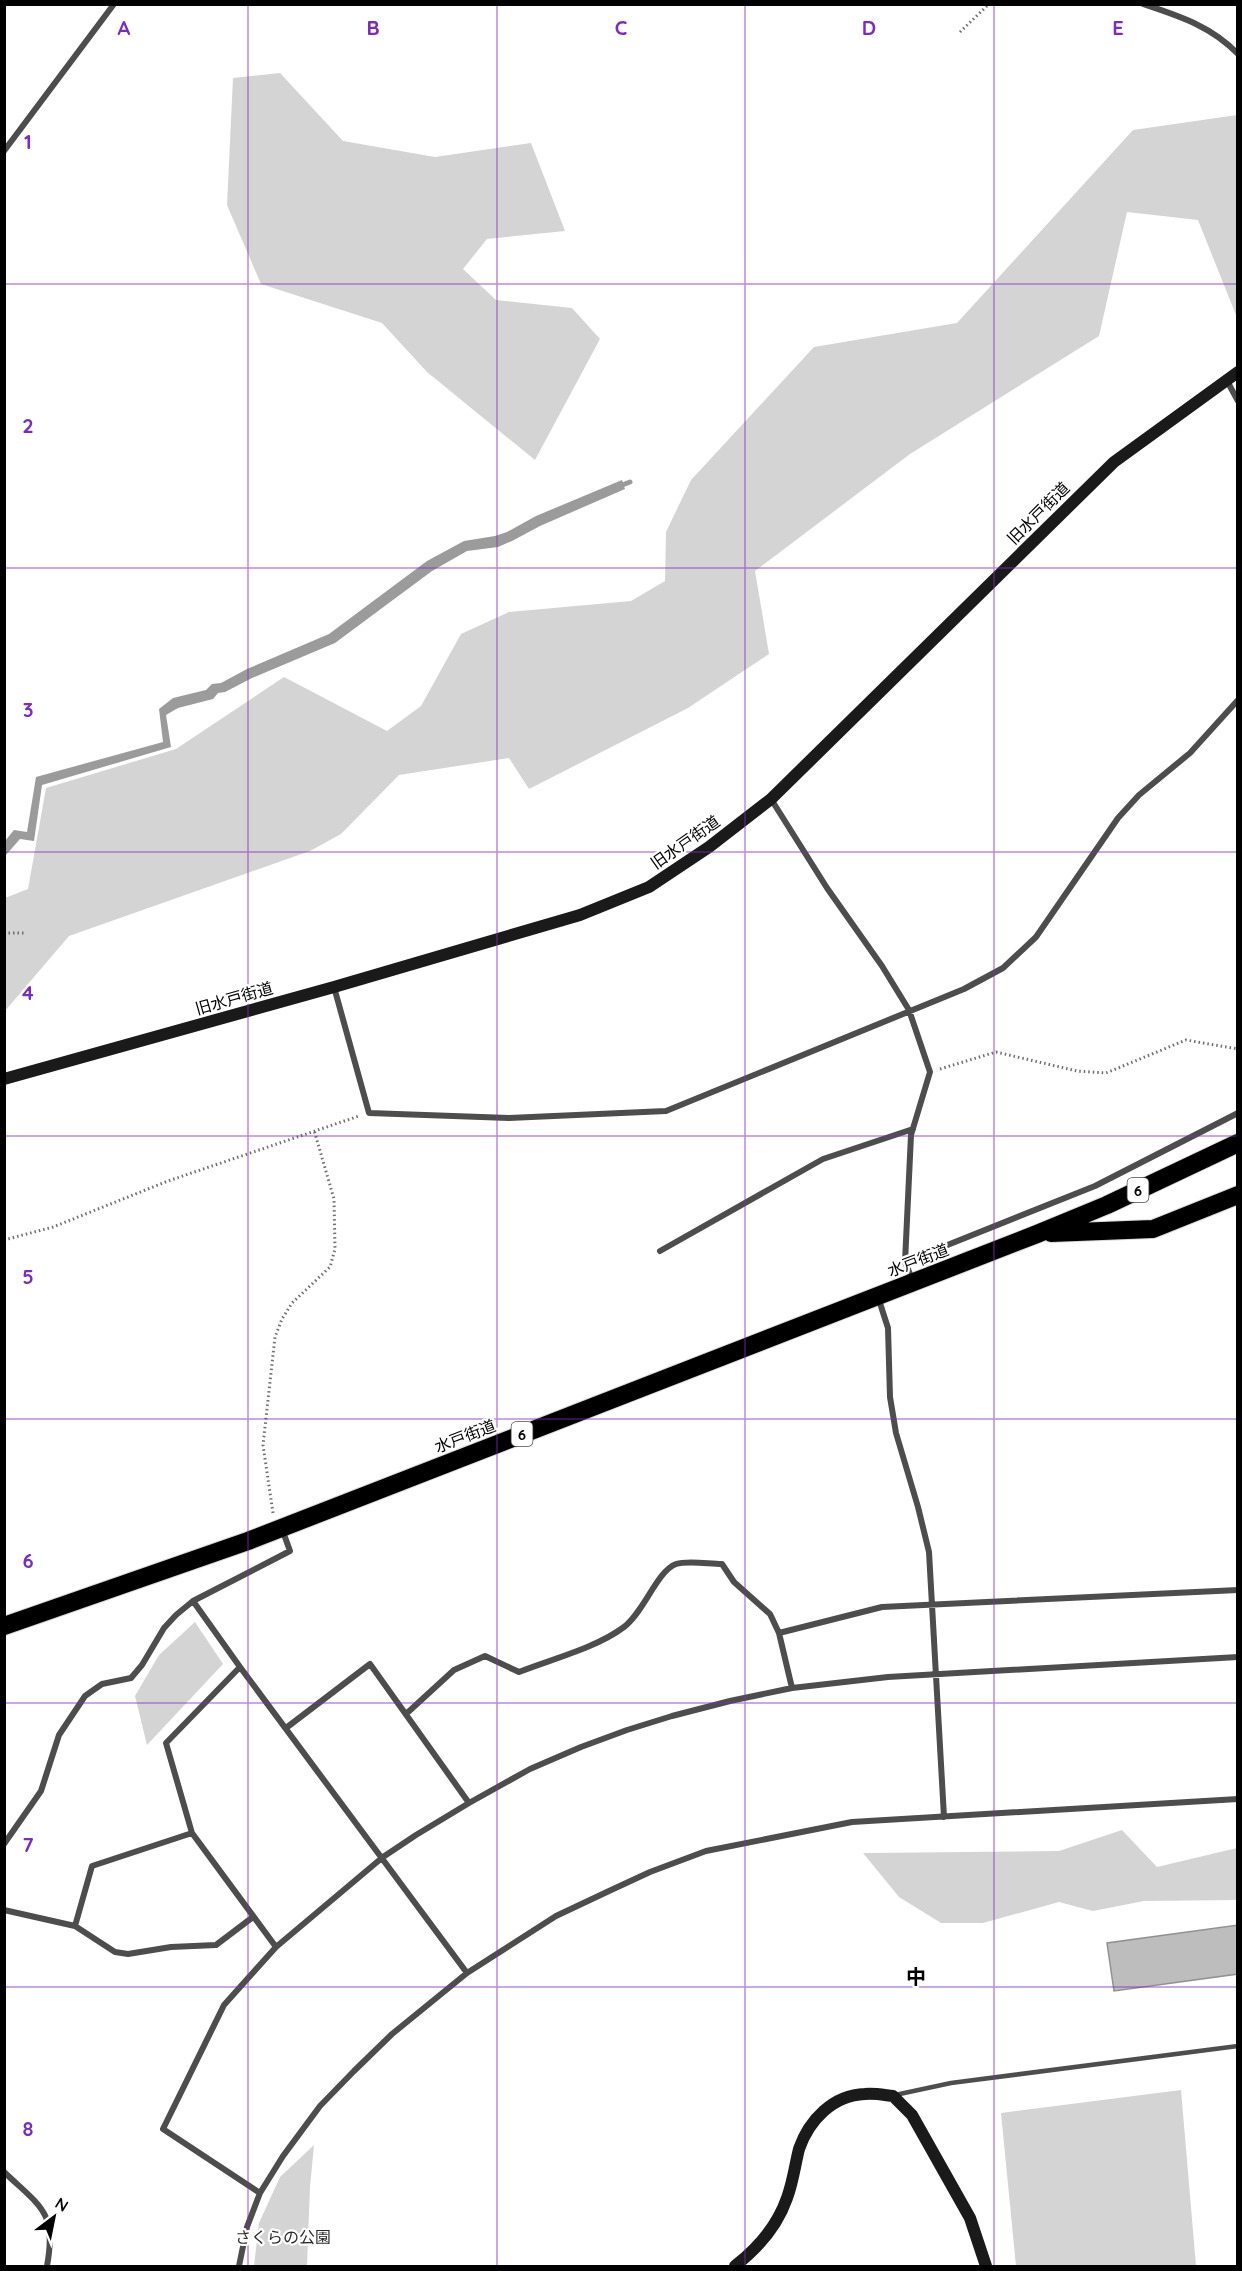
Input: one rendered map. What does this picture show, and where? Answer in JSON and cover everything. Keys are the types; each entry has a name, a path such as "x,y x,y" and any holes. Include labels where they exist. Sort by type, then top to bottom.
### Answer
{"highway":[{"name":"6","path":"1037,1234 1107,1205 1238,1143"},
{"path":"1037,1234 1153,1229 1238,1195"},
{"name":"水戸街道","path":"4,1626 281,1528 1037,1234"}],"street":[{"path":"4,151 114,4"},
{"path":"1143,4 1204,27 1238,54"},
{"name":"旧水戸街道","path":"4,1079 334,987 580,915 649,887 709,847 771,798 1114,462 1238,372"},
{"path":"1226,379 1238,401"},
{"path":"334,987 369,1113 510,1118 666,1111 964,989 1003,968 1036,937 1118,818 1139,795 1190,753 1238,700"},
{"path":"771,798 827,888 882,966 909,1010 930,1072 913,1129 905,1262 914,1282"},
{"path":"905,1262 1095,1186 1238,1113"},
{"path":"660,1251 824,1159 913,1129"},
{"path":"877,1296 888,1328 890,1397 895,1424 929,1552 944,1817"},
{"path":"4,1844 41,1791 59,1735 85,1696 102,1684 130,1678 142,1665 164,1628 193,1601 290,1551 281,1528"},
{"path":"406,1714 454,1670 485,1656 519,1672 606,1638 625,1626 639,1612 666,1570 677,1563 722,1564 734,1582 770,1614 779,1633 792,1688"},
{"path":"779,1633 882,1607 1238,1590"},
{"path":"193,1601 467,1973"},
{"path":"260,2193 163,2129 224,2005 276,1947 383,1857 469,1803 530,1769 627,1730 730,1701 792,1688 877,1678 1238,1657"},
{"path":"286,1728 370,1664 469,1803"},
{"path":"240,1667 166,1743 192,1833 276,1947"},
{"path":"239,2266 246,2227 260,2193 283,2156 320,2106 392,2034 467,1973 556,1916 650,1872 706,1851 852,1822 1238,1799"},
{"path":"75,1926 92,1866 192,1833"},
{"path":"4,1910 75,1926 116,1952 128,1954 171,1947 216,1945 253,1917"},
{"path":"735,2266 754,2251 774,2226 787,2199 799,2149 809,2126 830,2104 864,2094 893,2096 912,2115 970,2218 986,2266"},
{"path":"4,2172 38,2203 49,2222 51,2245 47,2266"}],"lane":[{"path":"893,2096 951,2083 1238,2046"}],"path":[{"path":"960,32 989,4"},
{"path":"4,933 26,933"},
{"path":"930,1072 996,1052 1077,1071 1106,1073 1186,1040 1238,1049"},
{"path":"4,1240 53,1227 168,1181 369,1113"},
{"path":"281,1528 273,1514 263,1445 275,1337 282,1319 292,1304 330,1267 335,1249 334,1199 314,1130"}],"green space":[{"path":"280,73 343,141 435,157 531,143 565,231 487,239 463,269 496,300 572,308 600,339 535,460 427,372 382,323 261,284 227,205 233,78"},
{"path":"1237,115 1236,315 1198,220 1127,212 1099,336 910,454 755,571 769,654 688,708 529,789 509,758 399,775 341,834 310,851 69,936 5,1011 5,898 28,889 46,788 176,749 284,677 387,731 421,706 461,634 509,612 631,601 665,581 666,532 691,480 814,347 957,323 1133,130"},
{"path":"195,1622 223,1664 147,1745 135,1696 159,1655"},
{"path":"1122,1830 1157,1867 1237,1848 1237,1900 1144,1901 1093,1911 1059,1902 983,1923 941,1923 899,1897 863,1853 1059,1851"},
{"path":"1181,2090 1196,2266 1016,2266 1001,2113"},
{"name":"さくらの公園","path":"314,2145 307,2266 254,2266 259,2223 280,2177"}],"shaded area":[{"path":"622,480 625,489 540,526 512,541 498,547 467,551 432,571 335,643 252,678 225,692 218,693 213,699 178,708 166,715 171,747 42,785 34,841 20,839 5,856 5,841 14,830 27,832 36,777 163,742 159,709 173,698 206,690 212,684 221,683 247,669 329,634 427,561 464,541 507,532 536,516"}],"building":[{"path":"1238,1925 1238,1974 1114,1991 1107,1943"}],"waterway":[{"path":"617,487 630,482"}],"district":[{"name":"中","path":"916,1976"}]}
